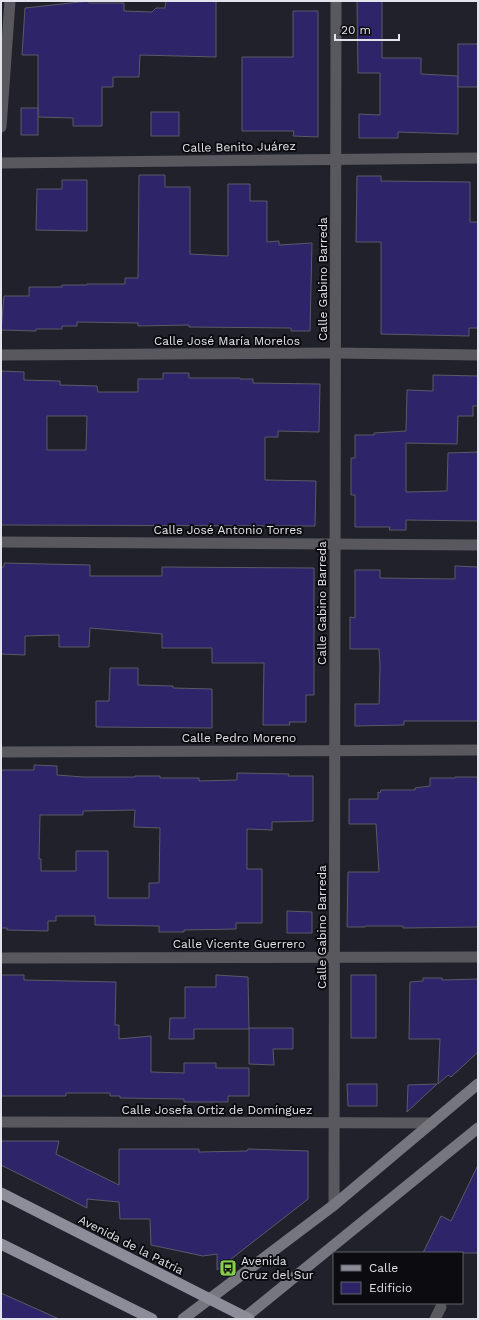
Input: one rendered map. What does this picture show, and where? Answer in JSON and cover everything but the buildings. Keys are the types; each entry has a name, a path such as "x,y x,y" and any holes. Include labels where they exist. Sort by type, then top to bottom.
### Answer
{"main road":[{"path":"183,1319 334,1204 478,1084"},
{"path":"246,1318 478,1128"},
{"name":"Avenida de la Patria","path":"1,1193 246,1318"},
{"path":"1,1244 152,1319"}],"street":[{"path":"1,127 10,1"},
{"name":"Calle Gabino Barreda","path":"334,1204 336,1"},
{"name":"Calle Benito Juárez","path":"1,163 478,158"},
{"name":"Calle José María Morelos","path":"1,355 336,353 478,355"},
{"name":"Calle José Antonio Torres","path":"1,542 478,545"},
{"name":"Calle Pedro Moreno","path":"1,752 478,750"},
{"name":"Calle Vicente Guerrero","path":"1,958 478,957"},
{"name":"Calle Josefa Ortiz de Domínguez","path":"1,1122 432,1123"},
{"path":"436,1319 441,1307"}],"place":[{"name":"Avenida Cruz del Sur","path":"228,1268"}]}
